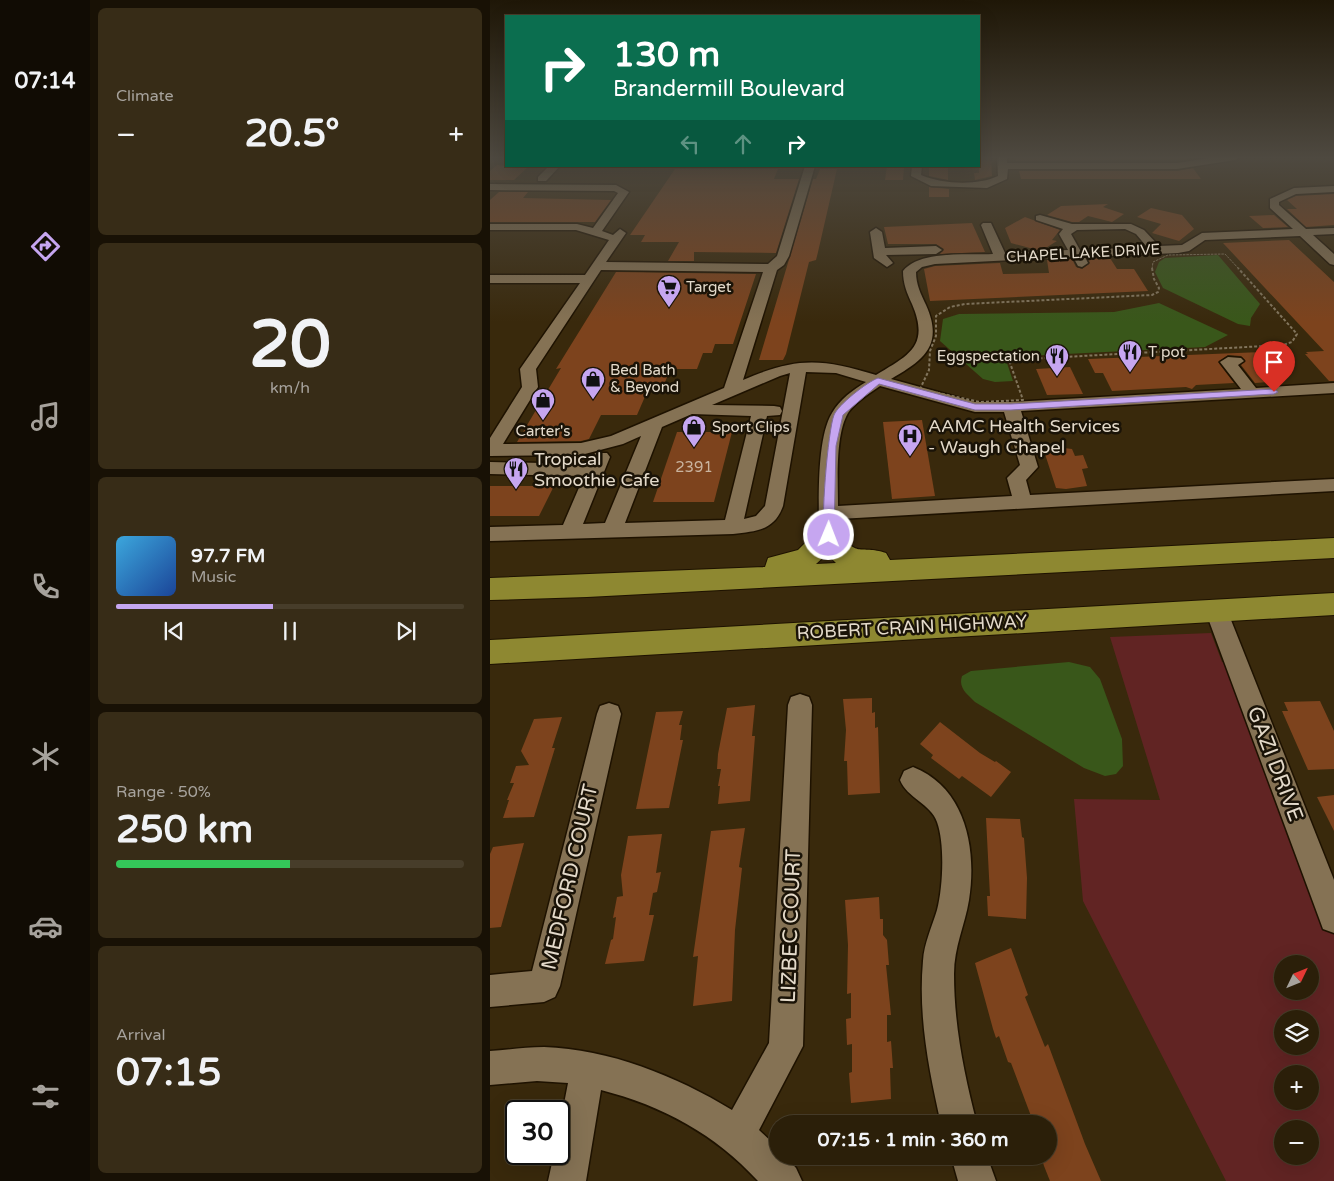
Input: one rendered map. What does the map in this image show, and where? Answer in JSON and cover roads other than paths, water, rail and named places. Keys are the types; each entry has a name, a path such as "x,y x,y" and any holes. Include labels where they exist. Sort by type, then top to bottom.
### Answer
{"highway":[{"path":"829,524 836,550 854,561 1051,551 1153,558"},
{"path":"587,586 718,568 795,564 811,556 829,524"},
{"path":"490,589 587,586 1153,558 1334,546"},
{"name":"ROBERT CRAIN HIGHWAY","path":"490,652 1334,604"}],"street":[{"path":"596,232 610,212"},
{"path":"602,260 771,268 780,262 796,212"},
{"path":"1281,212 1334,261"},
{"path":"1118,225 1132,216"},
{"path":"1040,218 1072,228 1118,225 1135,228 1152,245"},
{"path":"879,252 998,252 987,224"},
{"path":"490,227 577,227 618,236 587,279 528,369 530,387 491,450"},
{"path":"1072,228 1065,234 1077,254"},
{"name":"CHAPEL LAKE DRIVE","path":"910,268 922,261 970,264 998,252 1077,254 1152,245 1185,248 1202,236 1334,231"},
{"path":"876,232 880,258 885,262 910,268 908,276 910,288 917,298 928,328 927,337 918,352 894,373 878,381 851,401 839,414 832,446 829,524 1023,504 1334,484"},
{"path":"926,271 970,264 1077,254 1139,261"},
{"path":"602,260 756,255"},
{"path":"731,392 771,268"},
{"path":"490,279 587,279"},
{"path":"1236,361 1228,362 1252,393"},
{"path":"491,450 581,450 607,443 690,410 775,372 799,367 837,368 975,407 1011,407 1334,388"},
{"path":"490,534 733,527 759,524 771,514 799,367"},
{"path":"1011,407 1029,467 1016,478 1023,504"},
{"path":"690,410 791,411"},
{"path":"733,527 760,411"},
{"path":"612,530 654,425"},
{"path":"570,531 607,443"},
{"path":"526,469 536,450"},
{"path":"490,468 596,470"},
{"name":"GAZI DRIVE","path":"1216,610 1334,918"},
{"name":"LIZBEC COURT","path":"737,1135 786,1046 800,705"},
{"name":"MEDFORD COURT","path":"490,990 544,986 609,714"},
{"path":"913,780 942,806 949,816 953,830 955,888 938,960 938,1003 944,1062 957,1115"},
{"path":"490,1068 544,1064 588,1069 645,1086 681,1102 737,1135 784,1181"},
{"path":"567,1181 588,1069"},
{"path":"972,1165 977,1181"}],"place":[{"name":"Target","path":"669,308"},
{"name":"T pot","path":"1130,373"},
{"name":"Eggspectation","path":"1057,377"},
{"name":"Bed Bath & Beyond","path":"593,400"},
{"name":"Carter's","path":"543,421"},
{"name":"Sport Clips","path":"694,448"},
{"name":"AAMC Health Services - Waugh Chapel","path":"910,457"},
{"name":"Tropical Smoothie Cafe","path":"516,490"}]}
